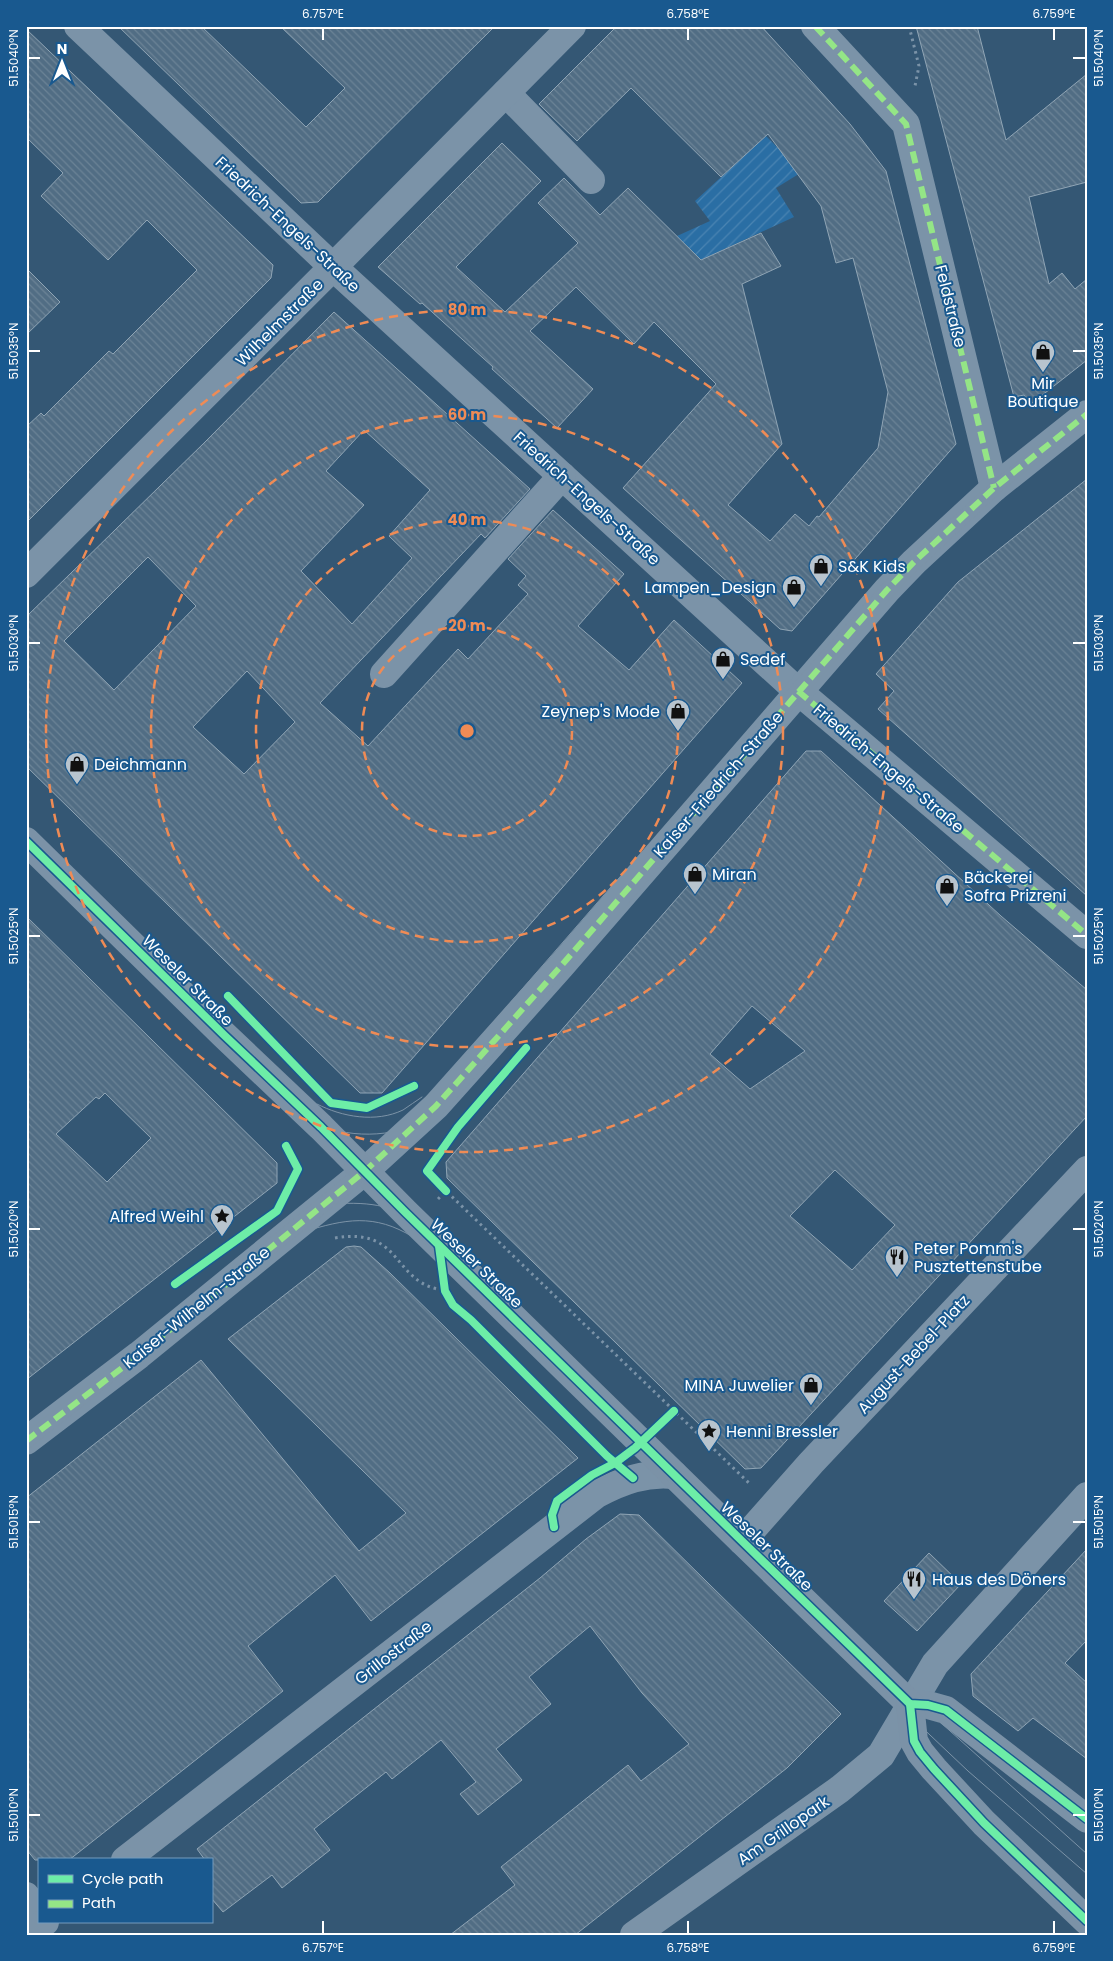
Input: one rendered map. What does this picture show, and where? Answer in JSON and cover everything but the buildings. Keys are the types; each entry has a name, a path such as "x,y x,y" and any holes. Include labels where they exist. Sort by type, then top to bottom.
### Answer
{"main road":[{"name":"Weseler Straße","path":"26,840 365,1171 439,1246 910,1704"},
{"path":"1085,1917 984,1823 920,1752 914,1741 910,1704 928,1705 946,1710 1087,1819"}],"street":[{"name":"Friedrich-Engels-Straße","path":"78,26 333,267 798,691 1087,935"},
{"name":"Wilhelmstraße","path":"26,574 572,26"},
{"path":"815,26 906,124"},
{"path":"506,93 592,180"},
{"name":"Feldstraße","path":"906,124 994,488"},
{"name":"Kaiser-Friedrich-Straße","path":"365,1171 436,1106 561,966 798,691 908,569 994,488 1087,414"},
{"path":"384,674 562,476"},
{"name":"August-Bebel-Platz","path":"742,1542 787,1490 1087,1170"},
{"name":"Kaiser-Wilhelm-Straße","path":"26,1441 138,1355 365,1171"},
{"name":"Grillostraße","path":"128,1858 597,1494 613,1486 646,1475 674,1475"},
{"path":"910,1704 935,1664 1087,1496"},
{"name":"Am Grillopark","path":"634,1935 854,1778 881,1755 910,1704"},
{"path":"26,1896 38,1911"},
{"path":"29,1935 43,1924"},
{"path":"48,1924 57,1935"}],"path":[{"path":"906,124 919,66 909,26"},
{"path":"446,1191 749,1484 787,1490"},
{"path":"327,1242 344,1237 366,1237 371,1239 389,1249 419,1283 445,1291 439,1246"}],"shaded area":[{"path":"766,136 802,172 776,188 794,217 701,260 677,236 710,221 695,201"}],"tram line":[{"path":"26,1432 136,1347 368,1158 437,1087 610,888 898,567 993,481 1087,406"},
{"path":"26,1451 363,1183 444,1113 555,984 628,904 804,696 909,578 1005,488 1087,423"},
{"path":"26,829 368,1158 375,1162 431,1223 647,1438 920,1704 1087,1854"},
{"path":"26,855 130,960 387,1206 911,1717 968,1771 1087,1874"},
{"path":"317,1104 348,1115 371,1117 393,1114 403,1110 422,1097"},
{"path":"298,1114 324,1127 354,1134 369,1134 384,1133 413,1126 436,1112"},
{"path":"334,1204 360,1203 384,1207 430,1225"},
{"path":"303,1232 332,1224 372,1221 399,1229 413,1237"}],"marked path":[{"path":"815,26 906,124 994,488"},
{"path":"26,1441 139,1355 365,1171 436,1106 561,966 887,590 914,562 994,488 1087,414"},
{"path":"798,691 1087,935"}],"cycle path":[{"path":"26,841 910,1704 928,1705 946,1710 1087,1819"},
{"path":"228,996 331,1103 367,1108 414,1086"},
{"path":"446,1191 427,1171 458,1127 526,1048"},
{"path":"175,1284 277,1211 298,1169 286,1146"},
{"path":"439,1246 445,1291 453,1305 471,1320 607,1456 633,1478"},
{"path":"554,1527 552,1515 557,1501 592,1475 615,1463 635,1448 674,1411"},
{"path":"910,1704 914,1741 920,1752 984,1823 1087,1921"}],"place":[{"name":"Mir Boutique","path":"1043,373"},
{"name":"S&K Kids","path":"821,587"},
{"name":"Lampen_Design","path":"794,608"},
{"name":"Sedef","path":"723,680"},
{"name":"Zeynep's Mode","path":"678,732"},
{"name":"Deichmann","path":"77,785"},
{"name":"Miran","path":"695,895"},
{"name":"Bäckerei Sofra Prizreni","path":"947,907"},
{"name":"Alfred Weihl","path":"222,1237"},
{"name":"Peter Pomm's Pusztettenstube","path":"897,1278"},
{"name":"MINA Juwelier","path":"811,1406"},
{"name":"Henni Bressler","path":"709,1452"},
{"name":"Haus des Döners","path":"914,1600"}]}
